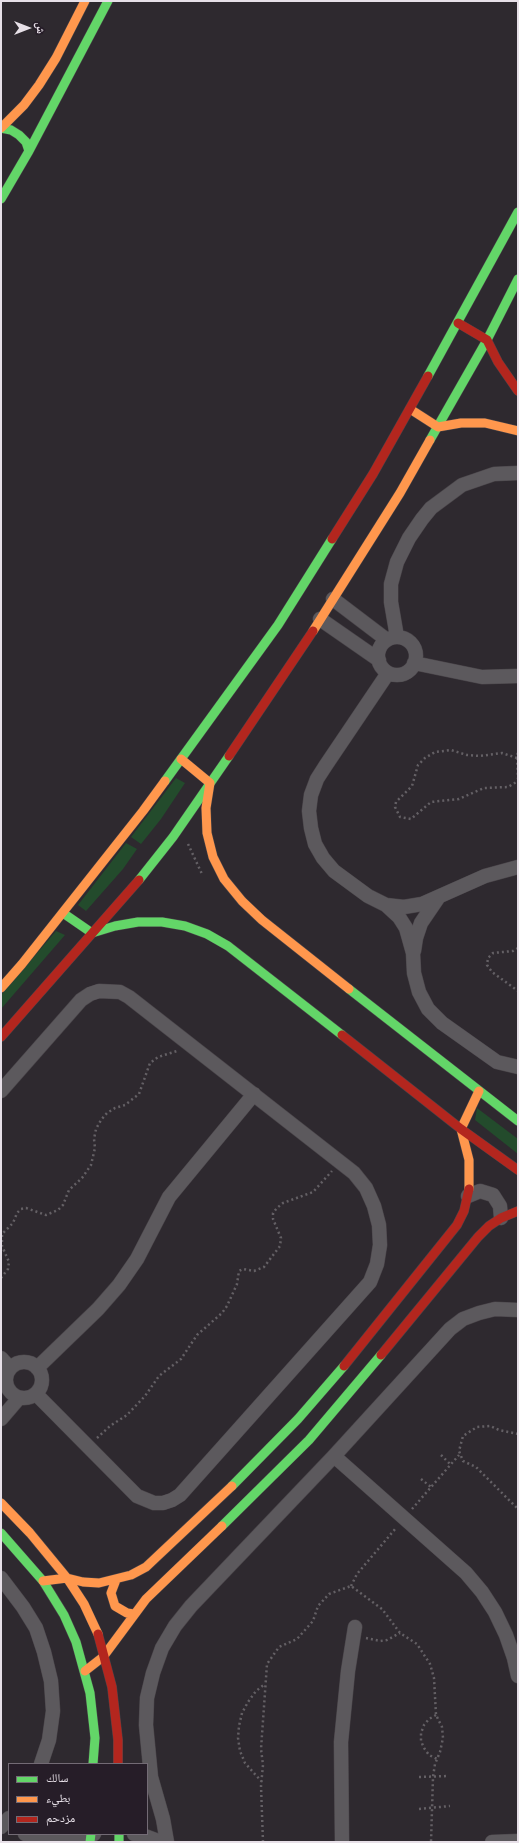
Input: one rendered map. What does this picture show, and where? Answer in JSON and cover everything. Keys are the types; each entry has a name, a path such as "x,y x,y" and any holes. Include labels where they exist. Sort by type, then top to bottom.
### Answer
{"street":[{"path":"1,128 24,105 39,85 56,58 85,1"},
{"path":"2,195 29,151 108,1"},
{"path":"1,128 11,130 19,135 26,142 29,151"},
{"path":"1,988 63,913 143,811 278,625 373,474 458,323 518,212"},
{"path":"1,1037 147,870 210,783 320,619 400,493 487,340 518,279"},
{"path":"458,323 487,340 498,362 518,391"},
{"path":"410,409 438,427 461,423 485,423 518,430"},
{"path":"378,660 379,651 392,638 391,584 397,562 409,538 422,519 431,508 462,485 494,474 518,473"},
{"path":"320,619 378,660 384,670 388,673 393,675 403,674 412,668 416,653 411,643 403,638 392,638 333,599"},
{"path":"414,663 482,677 518,676"},
{"path":"388,673 317,779 311,795 309,811 315,844 334,871 368,896 386,905 399,917 406,928 413,953 414,973 419,992 428,1009 442,1023 497,1062 518,1067"},
{"path":"181,759 210,783"},
{"path":"210,783 206,808 206,826 213,856 224,879 242,901 262,920 518,1121"},
{"path":"386,905 404,907 422,904 485,876 518,867"},
{"path":"413,953 421,923 439,896"},
{"path":"63,913 92,933"},
{"path":"92,933 115,926 138,922 162,922 185,926 207,934 234,950 461,1129 518,1170"},
{"path":"1,1091 81,1000 90,994 99,991 120,992 129,997 354,1172 366,1188 374,1206 379,1225 380,1245 377,1264 370,1282 180,1495 172,1500 163,1503 154,1503 136,1496 36,1394"},
{"path":"43,1581 67,1578 83,1582 99,1583 116,1580 131,1575 146,1567 243,1476 298,1420 351,1358 457,1225 464,1211 468,1196 470,1178 469,1160 461,1129 479,1091"},
{"path":"37,1368 98,1309 119,1285 137,1259 172,1192 254,1094"},
{"path":"468,1196 480,1191 493,1195 500,1206 501,1218"},
{"path":"85,1671 103,1657 146,1599 309,1440 364,1376 478,1237 501,1218 518,1211"},
{"path":"167,1842 163,1819 151,1777 146,1725 148,1698 153,1673 162,1648 175,1626 191,1606 334,1456 450,1329 463,1319 479,1313 495,1309 518,1310"},
{"path":"1,1419 9,1395 6,1378 6,1363 24,1362 37,1368 40,1372 42,1381 36,1394 28,1398 9,1395"},
{"path":"334,1456 466,1573 482,1592 495,1612 506,1635 514,1658 518,1676"},
{"path":"1,1503 30,1533 67,1578 84,1604 97,1632 112,1687 118,1740 118,1763"},
{"path":"1,1533 43,1581 64,1614 76,1642 90,1694 95,1738 93,1763"},
{"path":"1,1578 23,1606 36,1628 51,1681 53,1711 49,1740 41,1763"},
{"path":"116,1580 111,1593 115,1606 127,1613 134,1614"},
{"path":"342,1842 342,1742 348,1671 354,1631"},
{"path":"140,1835 161,1842"},
{"path":"28,1837 48,1840 91,1836"},
{"path":"492,1842 518,1841"}],"path":[{"path":"517,758 502,753 480,756 468,755 451,750 435,752 425,758 418,765 412,786 396,802 395,807 400,817 410,819 417,815 431,802 459,799 484,788 508,787 518,780 518,753"},
{"path":"186,841 204,878"},
{"path":"518,948 513,951 493,953 488,958 487,965 492,972 518,991"},
{"path":"1,1278 8,1269 9,1262 2,1246 2,1234 13,1223 17,1213 21,1209 26,1208 46,1215 58,1210 63,1205 69,1190 82,1178 91,1165 95,1148 94,1139 96,1129 101,1120 107,1113 125,1105 139,1094 143,1086 147,1067 154,1059 191,1046"},
{"path":"88,1447 110,1426 127,1415 145,1396 159,1376 181,1359 197,1335 222,1313 227,1306 237,1284 239,1272 244,1269 254,1270 264,1267 280,1246 281,1238 273,1219 273,1213 283,1203 313,1192 340,1162"},
{"path":"518,1434 490,1426 477,1427 463,1436 458,1451 463,1461 476,1467 518,1509"},
{"path":"441,1455 450,1464"},
{"path":"422,1479 431,1487"},
{"path":"354,1631 380,1641 393,1638 400,1633"},
{"path":"262,1782 245,1763 240,1751 238,1732 242,1713 248,1702 256,1691 266,1683"},
{"path":"436,1715 429,1719 424,1725 421,1733 421,1741 427,1752 437,1758"},
{"path":"420,1777 449,1776"},
{"path":"420,1809 450,1806"}],"green space":[{"path":"176,778 185,783 161,819 141,844 131,837"},
{"path":"126,843 137,849 123,869 86,911 78,905"},
{"path":"56,931 65,935 1,1009 1,995"},
{"path":"477,1108 518,1139 518,1154 475,1120"}],"traffic: fast":[{"path":"1,199 29,151 108,1"},
{"path":"1,128 11,130 19,135 26,142 29,151"},
{"path":"428,376 518,212"},
{"path":"430,440 487,340 518,279"},
{"path":"165,781 278,625 332,539"},
{"path":"139,880 173,837 229,756"},
{"path":"63,913 92,933 115,926 138,922 162,922 185,926 207,934 228,946 342,1035"},
{"path":"349,989 518,1121"},
{"path":"222,1526 309,1440 381,1355"},
{"path":"232,1486 298,1419 344,1366"},
{"path":"1,1533 43,1581 64,1615 76,1642 90,1693 95,1738 93,1763"},
{"path":"90,1842 91,1835"},
{"path":"119,1835 119,1842"}],"traffic: slow":[{"path":"1,128 24,105 39,85 56,58 85,1"},
{"path":"410,409 438,427 461,423 485,423 518,431"},
{"path":"313,631 400,493 430,440"},
{"path":"181,759 210,783 206,808 207,833 213,857 224,879 242,901 262,920 349,989"},
{"path":"1,988 22,964 165,781"},
{"path":"469,1189 469,1160 461,1129 479,1091"},
{"path":"43,1581 67,1578 83,1582 99,1583 131,1575 146,1567 232,1486"},
{"path":"1,1503 30,1533 67,1578 84,1604 98,1634"},
{"path":"85,1671 103,1657 146,1599 222,1526"},
{"path":"116,1580 111,1593 115,1606 127,1613 134,1614"}],"traffic: jam":[{"path":"458,323 487,340 498,362 518,391"},
{"path":"332,539 373,474 428,376"},
{"path":"229,756 313,631"},
{"path":"1,1037 139,880"},
{"path":"342,1035 461,1129 518,1170"},
{"path":"344,1366 457,1225 464,1211 469,1189"},
{"path":"381,1355 478,1237 489,1226 501,1218 518,1211"},
{"path":"98,1634 112,1687 118,1740 118,1763"}]}
